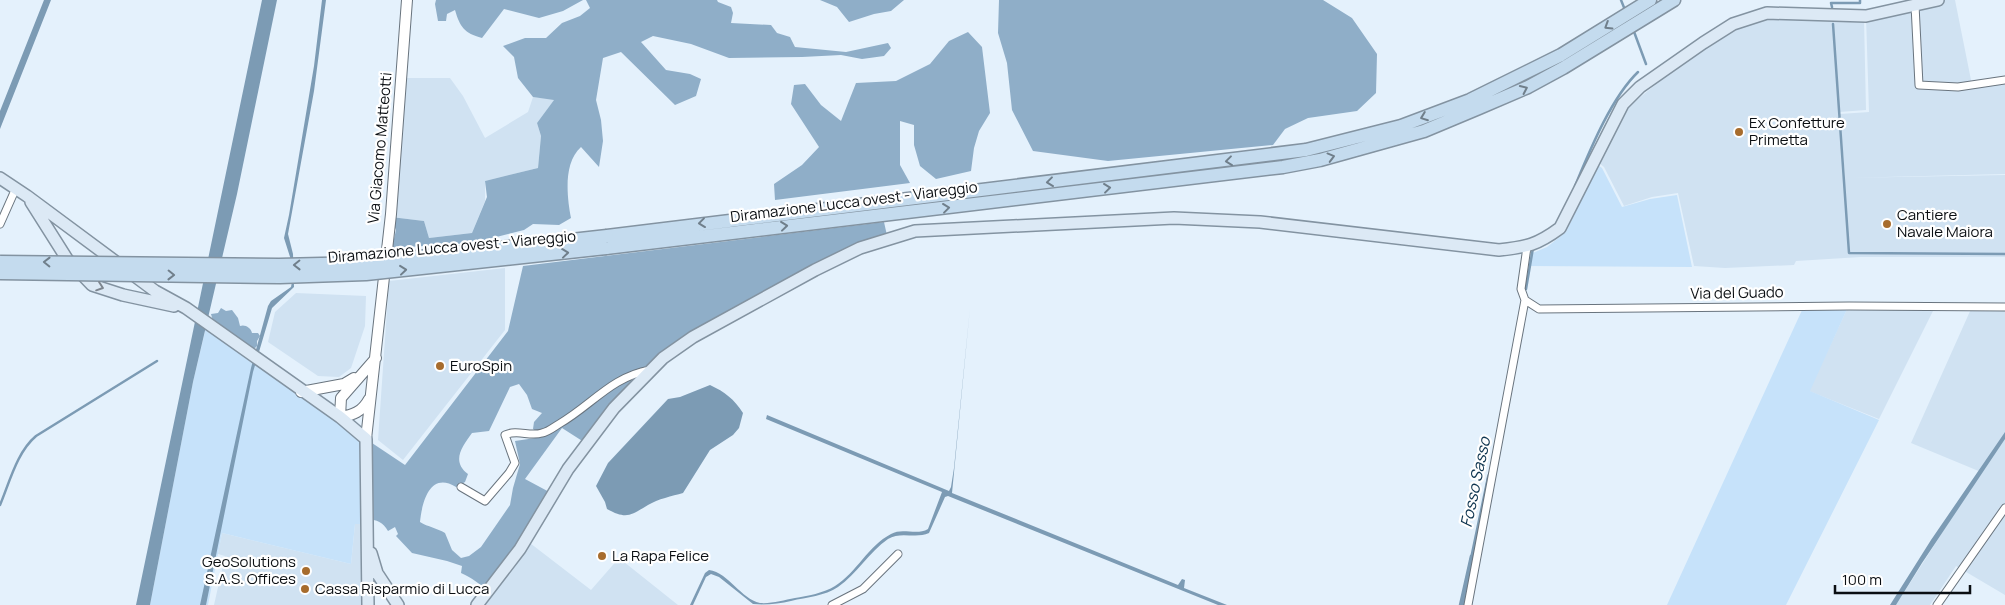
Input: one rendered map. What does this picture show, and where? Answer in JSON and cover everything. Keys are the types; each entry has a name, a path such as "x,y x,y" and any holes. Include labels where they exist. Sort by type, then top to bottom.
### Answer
{"highway":[{"name":"Diramazione Lucca ovest - Viareggio","path":"1474,104 1561,55 1650,0"},
{"name":"Diramazione Lucca ovest - Viareggio","path":"0,262 279,265 364,263 736,232 1280,161 1306,150 1401,126 1528,87 1563,68 1674,0"},
{"name":"Diramazione Lucca ovest - Viareggio","path":"0,273 280,277 366,274 606,242 750,217 1280,161"}],"main road":[{"name":"Via Giacomo Matteotti","path":"366,439 390,214 407,0"},
{"path":"477,605 520,549 568,469 614,408 650,370 663,358 693,337 815,270 860,248 915,231 1174,218 1260,222 1499,250 1527,248 1545,239 1560,228 1623,104 1640,87 1718,33 1733,24 1766,13 1866,16 1938,0"},
{"path":"0,178 155,291 186,308 301,392 340,418 366,439 368,605"},
{"path":"27,196 67,259 92,285 123,295 186,308"},
{"path":"340,418 341,398 359,375 376,358"},
{"path":"301,392 344,384 359,375"},
{"path":"340,418 354,414 364,408 369,398"},
{"path":"368,536 377,573 398,605"}],"street":[{"path":"1915,5 1919,85 1958,87 2005,80"},
{"path":"0,224 16,188"},
{"path":"1468,605 1525,300 1521,289 1527,248"},
{"name":"Via del Guado","path":"1525,300 1539,309 1849,306 2005,307"},
{"path":"461,487 485,501 509,474 515,463 505,435 512,431 525,434 543,433 575,415 612,384 633,373 650,370"},
{"path":"1937,605 2005,508"},
{"path":"832,605 863,588 898,554"}],"shaded area":[{"path":"44,0 51,0 0,129 0,111"},
{"path":"262,0 277,0 237,194 193,382 150,605 136,605"},
{"path":"322,0 326,0 314,91 288,234 293,254 294,287 272,308 253,372 206,605 200,605 251,368 268,306 271,301 291,287 291,260 284,238 314,66"},
{"path":"436,0 583,0 563,11 539,18 504,9 482,38 471,34 464,28 455,10 447,14 446,21 438,21"},
{"path":"586,0 717,0 731,7 733,13 731,23 771,25 777,33 790,37 795,47 846,52 888,43 891,48 884,56 862,59 841,55 729,58 691,44 653,36 641,42 666,70 690,74 701,79 696,96 675,105 621,52 603,58 596,100 601,120 603,141 599,167 581,147 575,154 571,162 568,181 568,200 571,218 559,225 533,224 524,230 473,243 392,248 396,230 391,217 424,221 429,238 472,233 487,197 485,181 538,168 541,136 537,123 554,100 533,97 518,78 514,57 503,46 525,38 546,38 562,23 580,16 590,8"},
{"path":"820,0 904,0 891,11 849,22 837,7"},
{"path":"999,0 1323,0 1352,18 1377,54 1376,93 1357,111 1308,118 1285,129 1273,145 1108,161 1033,151 1012,110 1007,63 998,33"},
{"path":"1938,0 1955,0 1972,85 2005,80 2005,174 1845,178 1840,114 1869,112 1866,16"},
{"path":"1766,16 1864,19 1866,110 1839,112 1843,178 2005,175 2005,257 1861,257 1796,261 1794,265 1725,268 1694,266 1678,193 1652,197 1624,206 1604,167 1599,163 1627,108 1704,45 1733,27"},
{"path":"968,32 982,47 990,113 979,131 974,148 971,171 936,179 920,166 914,145 914,125 900,121 900,165 910,183 775,200 774,184 802,165 819,147 791,104 794,85 805,84 821,105 841,121 856,83 896,81 930,64 949,41"},
{"path":"404,78 450,78 463,96 485,138 528,112 533,97 555,99 537,123 541,136 538,168 485,181 485,201 472,233 429,238 424,221 391,217"},
{"path":"1598,165 1602,168 1622,207 1650,199 1677,195 1692,267 1528,266 1528,255 1547,247 1566,232"},
{"path":"884,222 888,240 860,248 663,358 587,444 562,428 525,479 553,494 490,591 461,573 462,566 412,553 396,536 398,534 395,527 388,531 379,522 367,519 366,439 405,465 508,331 523,266","holes":["519,384 527,395 532,409 542,413 534,422 533,429 542,437 515,441 520,464 510,505 481,547 469,556 461,558 452,550 445,533 420,522 425,498 429,491 440,483 447,483 456,487 465,482 468,474 463,469 459,459 462,449 472,433 489,431 510,387"]},
{"path":"505,268 505,330 403,460 378,440 389,281"},
{"path":"296,293 366,296 365,326 351,368 339,377 318,376 268,342 275,312"},
{"path":"1848,307 1935,307 1879,419 1809,391"},
{"path":"1848,307 1810,391 1879,420 1786,605 1667,605 1803,308"},
{"path":"221,308 226,311 232,310 238,318 240,326 248,327 252,333 258,333 260,336 254,349 248,347 233,336 233,333 213,321 211,314 218,313"},
{"path":"970,308 952,493 1178,585 1182,579 1185,580 1184,588 1227,605 1218,605 948,496 945,497 929,533 924,535 898,536 888,539 845,582 827,592 782,603 753,604 719,577 711,574 706,577 693,605 690,605 705,573 709,570 723,576 753,601 760,603 778,602 821,592 835,586 850,574 876,545 891,534 900,531 919,532 928,529 942,492 766,419 767,415 949,491 954,468"},
{"path":"1971,309 2005,309 2005,595 1956,566 1930,605 1896,605 1981,472 1911,443"},
{"path":"207,323 366,438 368,524 355,524 351,564 222,533 208,605 150,605 193,382"},
{"path":"710,385 729,396 743,413 739,428 733,435 710,450 683,493 656,501 629,515 619,514 607,509 596,486 608,463 668,399 680,397"},
{"path":"2005,432 2005,439 1896,605 1890,605 1931,540"},
{"path":"1490,469 1464,605 1460,605 1487,476"},
{"path":"355,524 368,524 368,605 214,605 225,556 218,554 222,533 351,564"},
{"path":"526,540 591,590 619,558 678,605 477,605"}],"waterway":[{"name":"Fosso Sasso","path":"1621,0 1625,10"},
{"path":"1832,7 1831,3 1860,3 1860,0"},
{"path":"1833,24 1849,253 2005,254"},
{"name":"Fosso Sasso","path":"1633,29 1646,64"},
{"name":"Fosso Sasso","path":"1575,186 1594,141 1610,110 1628,83 1638,72"},
{"name":"Fosso Sasso","path":"1526,289 1533,248"},
{"path":"0,505 19,459 36,436 157,361"},
{"name":"Fosso Sasso","path":"1485,495 1488,478"},
{"name":"Fosso Sasso","path":"1460,605 1471,556"}],"place":[{"name":"Ex Confetture Primetta","path":"1739,132"},
{"name":"Cantiere Navale Maiora","path":"1887,224"},
{"name":"EuroSpin","path":"440,366"},
{"name":"La Rapa Felice","path":"602,556"},
{"name":"GeoSolutions S.A.S. Offices","path":"306,571"},
{"name":"Cassa Risparmio di Lucca","path":"305,589"}]}
